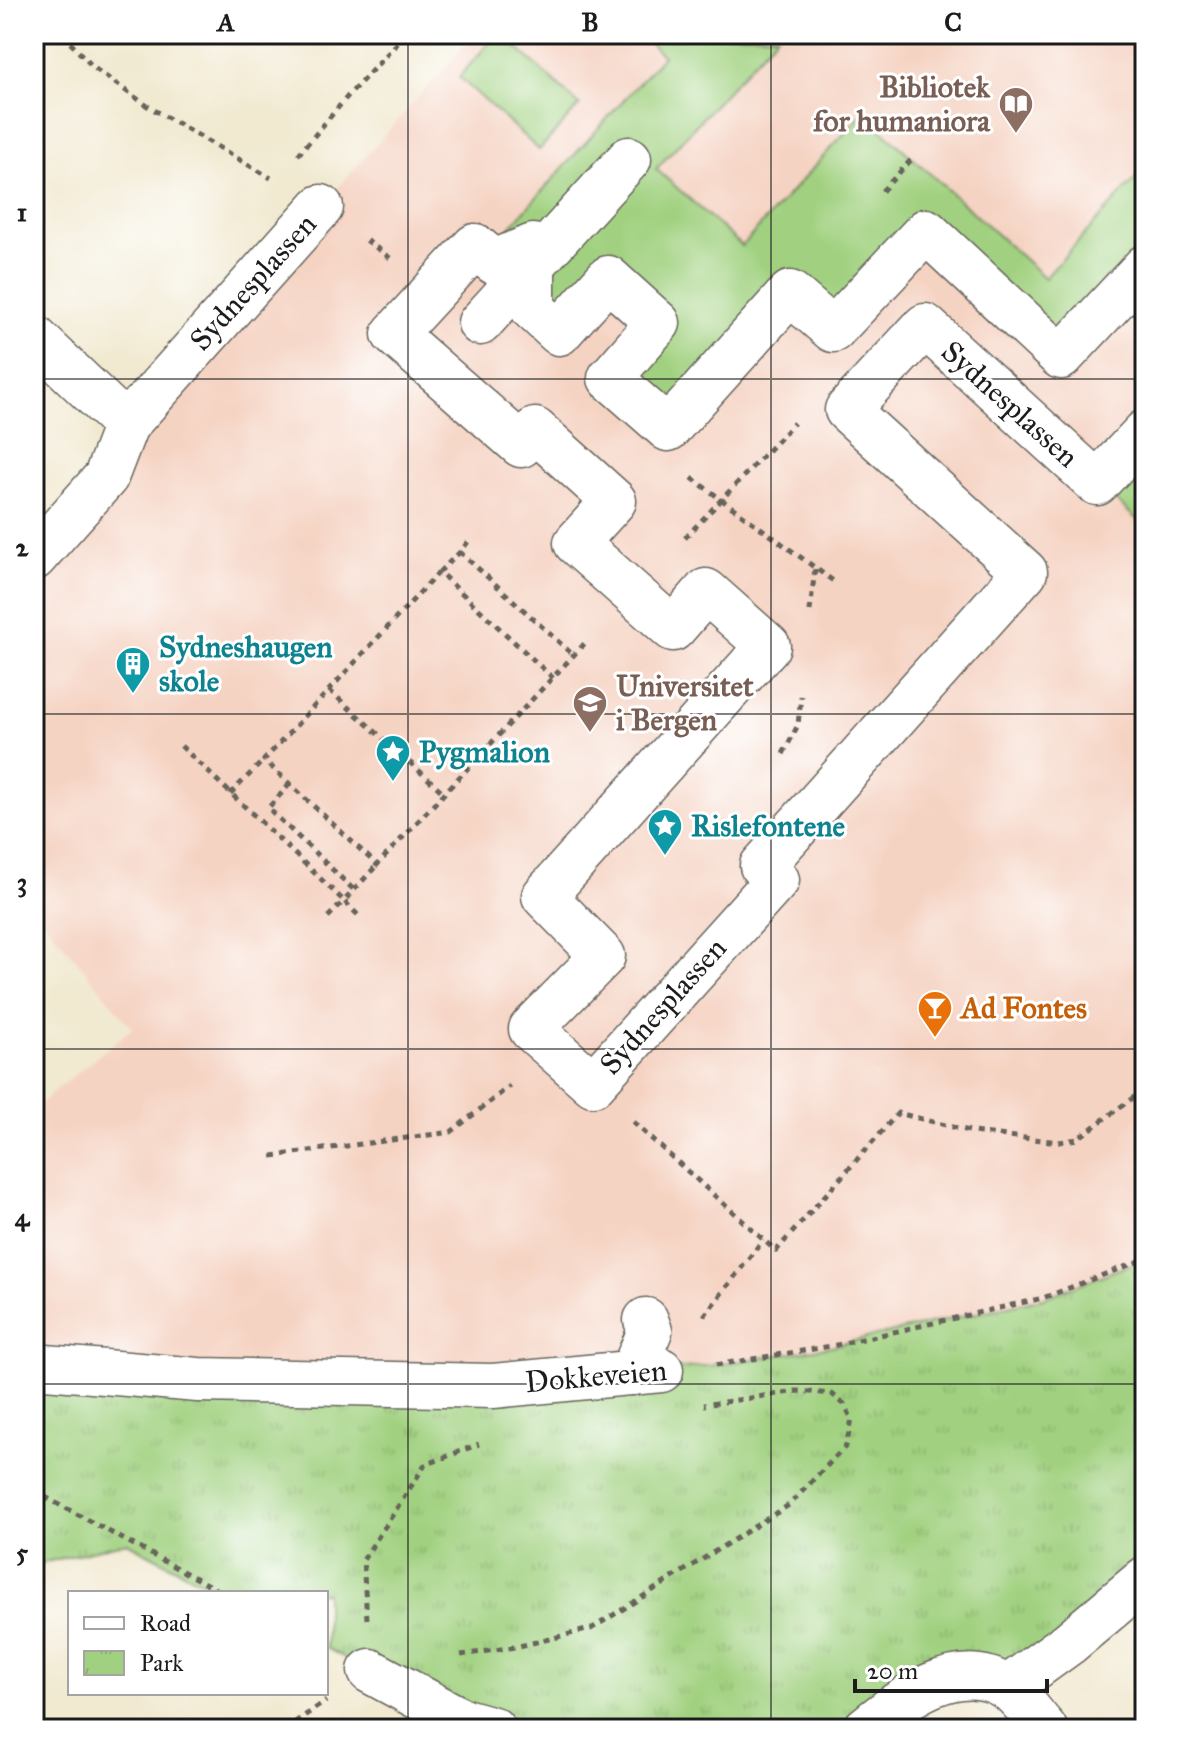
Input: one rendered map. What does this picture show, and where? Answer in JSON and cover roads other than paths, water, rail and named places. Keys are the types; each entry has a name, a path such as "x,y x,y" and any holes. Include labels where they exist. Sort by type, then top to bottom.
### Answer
{"street":[{"path":"480,323 629,159"},
{"name":"Sydnesplassen","path":"126,425 321,207"},
{"name":"Sydnesplassen","path":"1145,267 1061,357 926,231 833,330 790,293 668,429 610,378 658,323 608,278 559,333 533,309 533,246 494,262 475,246 394,334 521,445 535,430 614,501 576,543 673,629 706,591 768,646 544,896 603,956 531,1029 593,1084 777,880 762,866 1025,572 847,410 925,326 1097,483 1145,432"},
{"path":"34,337 126,425 106,477 34,558"},
{"name":"Dokkeveien","path":"34,1366 198,1380 493,1386 646,1372 650,1331 646,1320"},
{"path":"1007,1688 1069,1643 1145,1579"},
{"path":"370,1671 461,1720 493,1729"},
{"path":"865,1729 903,1698 950,1678 977,1675 1007,1688 1045,1729"}],"place":[{"name":"Bibliotek for humaniora","path":"1016,135"},
{"name":"Sydneshaugen skole","path":"133,695"},
{"name":"Universitet i Bergen","path":"590,734"},
{"name":"Pygmalion","path":"393,783"},
{"name":"Rislefontene","path":"665,857"},
{"name":"Ad Fontes","path":"935,1039"}]}
